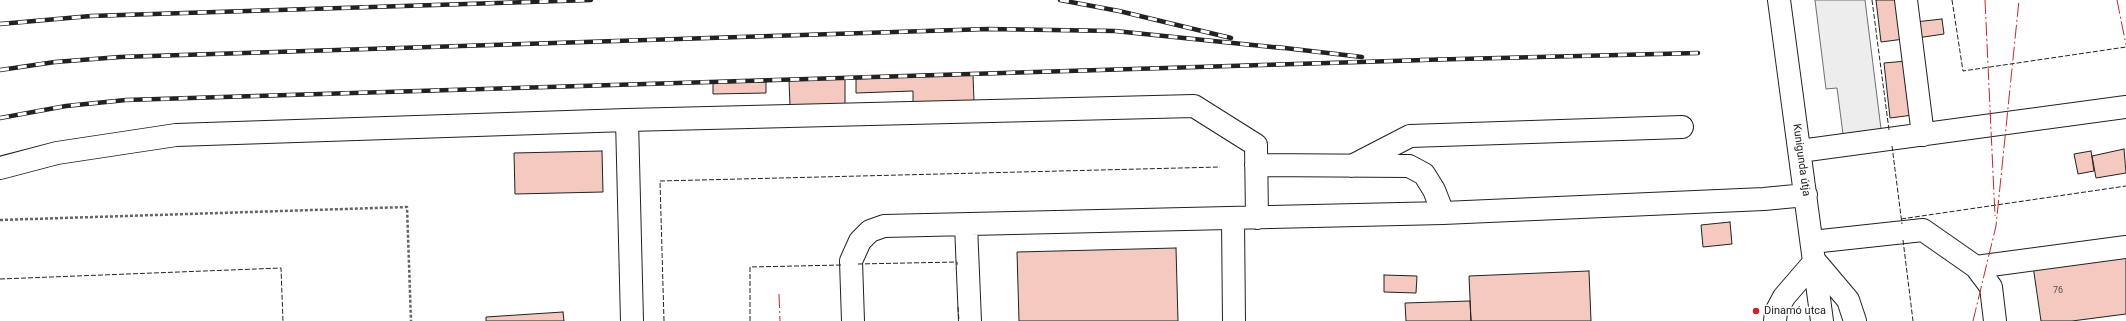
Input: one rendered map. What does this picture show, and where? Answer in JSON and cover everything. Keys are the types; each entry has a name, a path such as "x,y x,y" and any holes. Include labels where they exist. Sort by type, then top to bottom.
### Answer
{"street":[{"name":"Kunigunda útja","path":"1779,0 1822,321"},
{"path":"1906,0 1923,135"},
{"path":"0,168 58,153 176,135 627,120 1194,106 1256,145 1257,218"},
{"path":"1800,151 2126,107"},
{"path":"627,120 632,321"},
{"path":"1352,166 1410,136 1682,127"},
{"path":"1256,165 1409,166 1424,174 1434,190 1442,213"},
{"path":"853,321 851,261 860,241 870,231 884,226 1442,213 1764,199 1806,195"},
{"path":"1233,219 1234,321"},
{"path":"966,225 970,321"},
{"path":"1775,321 1776,312 1784,297 1813,252 1923,230 1976,267 1991,288 1995,321"},
{"path":"1976,267 2126,247"},
{"path":"1813,252 1848,300 1855,321"}],"path":[{"path":"0,220 407,207 411,321"}],"shaded area":[{"path":"1815,0 1865,0 1881,129 1843,134 1837,88 1826,89"}],"building":[{"path":"1876,0 1900,0 1904,39 1881,42"},
{"path":"1942,19 1944,34 1917,38 1915,22"},
{"path":"1907,61 1913,115 1890,118 1884,63"},
{"path":"973,75 974,101 913,103 913,91 856,93 856,79"},
{"path":"845,78 845,104 790,106 789,80"},
{"path":"766,82 766,93 713,94 713,83"},
{"path":"2124,149 2126,173 2096,178 2092,156"},
{"path":"602,151 603,192 515,194 514,153"},
{"path":"2091,151 2094,171 2078,174 2074,154"},
{"path":"1730,222 1732,244 1703,247 1701,225"},
{"path":"1176,248 1178,321 1019,321 1017,252"},
{"path":"2126,253 2126,314 2072,321 2041,321 2033,266"},
{"path":"1589,271 1591,321 1471,321 1469,276"},
{"path":"1384,275 1417,276 1416,293 1384,292"},
{"path":"1470,301 1471,321 1406,321 1405,303"},
{"path":"563,312 564,321 486,321 486,317"}],"railway":[{"path":"0,24 91,16 591,0"},
{"path":"1060,0 1119,11 1231,38"},
{"path":"0,70 55,62 120,57 988,29 1115,31 1282,48"},
{"path":"1276,47 1362,57"},
{"path":"1420,60 1698,53"},
{"path":"0,118 66,106 126,100 1425,60"}],"fence":[{"path":"1872,0 1889,130"},
{"path":"1952,0 1963,71 2126,47"},
{"path":"1892,146 1902,224"},
{"path":"664,321 660,181 1220,167"},
{"path":"1901,219 2126,186"},
{"path":"1903,240 1913,321"},
{"path":"858,264 957,262 957,265"},
{"path":"750,321 750,267 842,265"},
{"path":"0,279 281,268 283,321"},
{"path":"958,307 959,321"}],"power":[{"path":"1985,0 1995,216"},
{"path":"1973,321 1996,226 2019,0"},
{"path":"2117,0 2126,45"},
{"path":"779,294 780,321"}],"place":[{"name":"Dinamó utca","path":"1756,311"}]}
